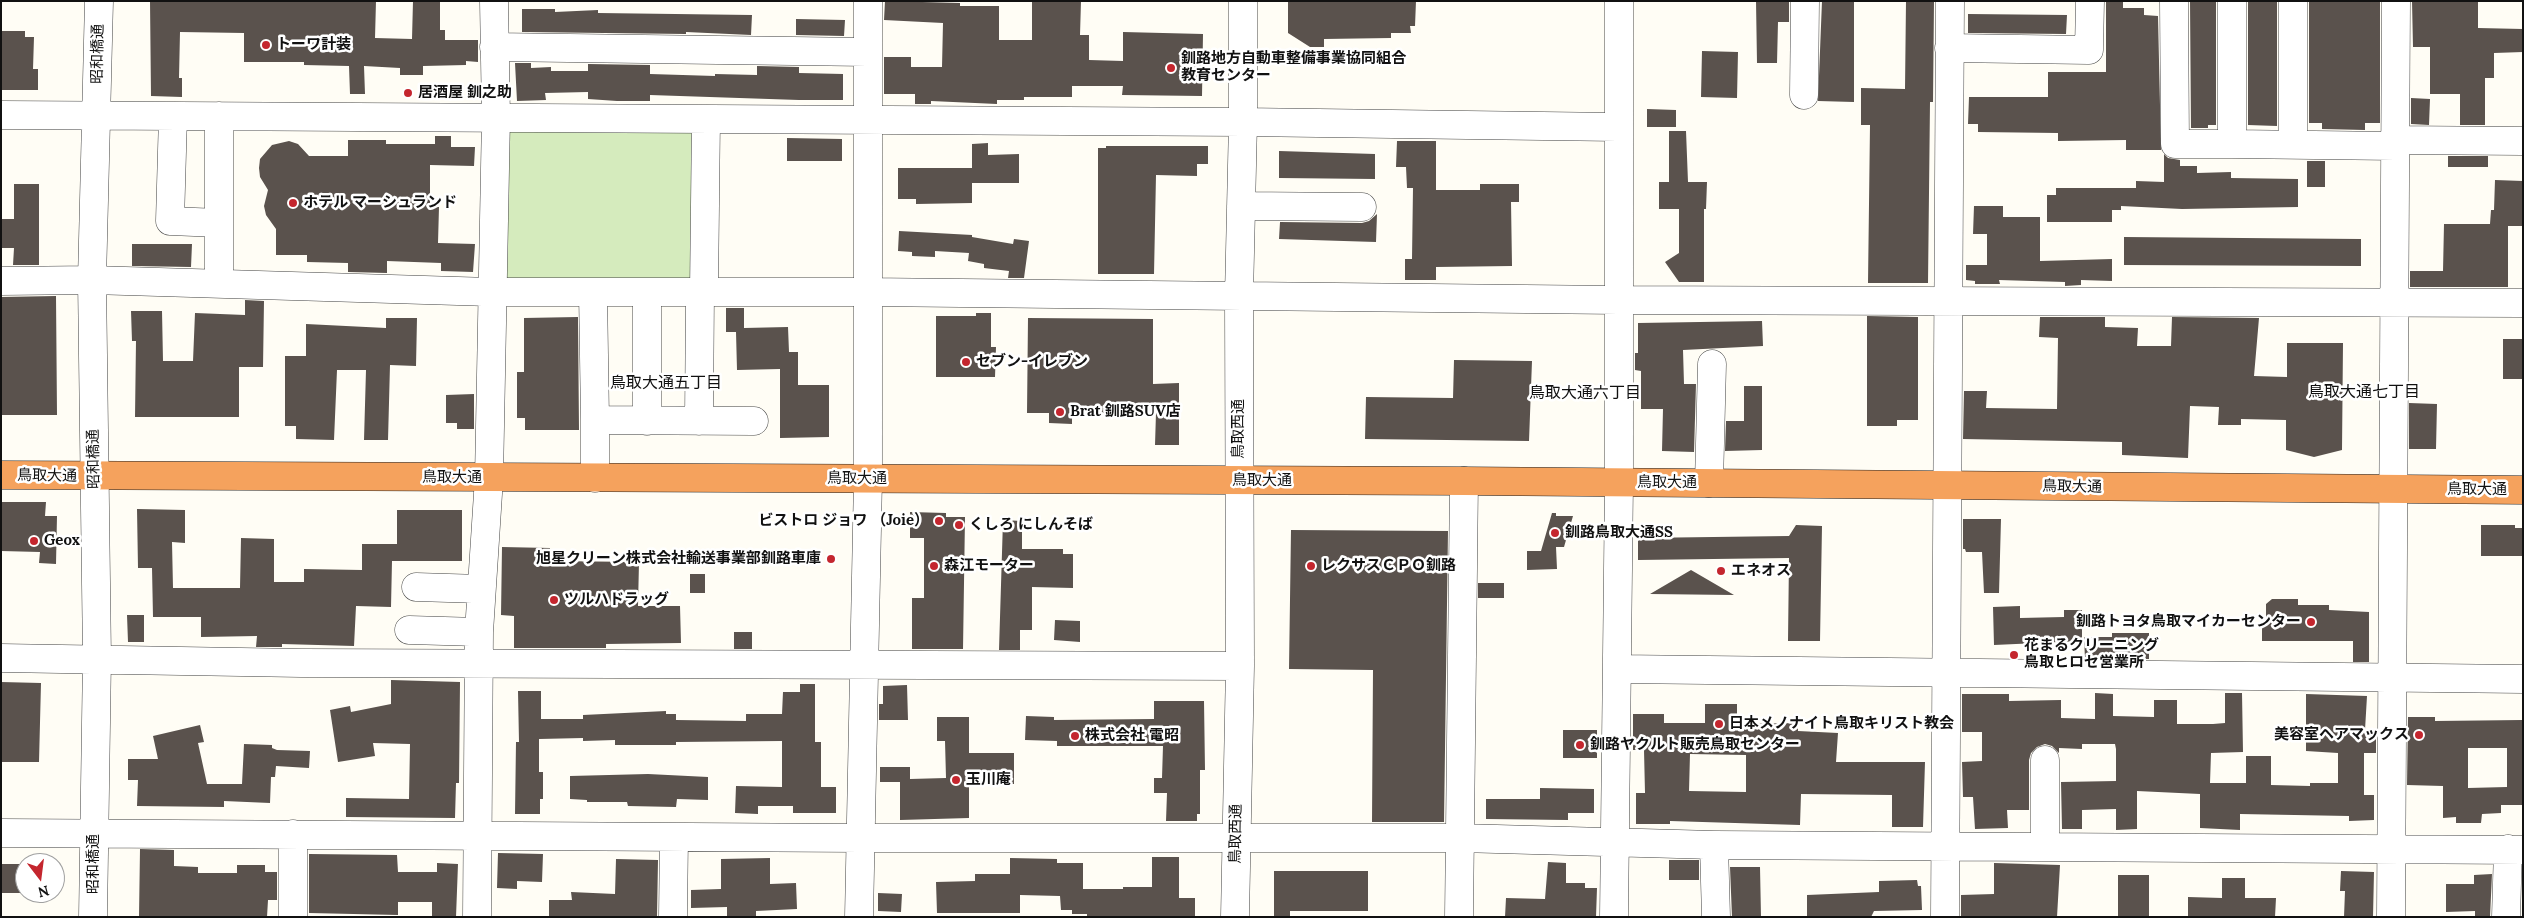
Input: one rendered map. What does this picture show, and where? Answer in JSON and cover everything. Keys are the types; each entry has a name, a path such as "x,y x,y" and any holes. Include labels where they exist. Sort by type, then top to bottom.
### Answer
{"highway":[{"name":"鳥取大通","path":"1,475 1464,481 2523,490"}],"street":[{"name":"昭和橋通","path":"94,917 96,658 92,280 99,1"},
{"path":"477,917 479,632 488,478 496,117 494,1"},
{"path":"860,917 868,479 868,1"},
{"name":"鳥取西通","path":"1235,917 1240,666 1239,296 1243,122 1243,1"},
{"path":"1614,917 1618,669 1617,127 1619,1"},
{"path":"1804,95 1805,1"},
{"path":"1944,917 1950,1"},
{"path":"1949,48 2089,50 2090,1"},
{"path":"2174,1 2175,144 2523,141"},
{"path":"2232,1 2232,144"},
{"path":"2293,1 2293,144"},
{"path":"2391,917 2396,1"},
{"path":"494,48 867,52"},
{"path":"1,115 1243,122 1617,127"},
{"path":"173,116 170,221 220,223"},
{"path":"218,116 220,283"},
{"path":"700,421 706,119"},
{"path":"1241,206 1362,208"},
{"path":"1,281 92,280 491,292 702,291 1618,300 2523,304"},
{"path":"593,292 595,478"},
{"path":"646,292 647,421"},
{"path":"1709,483 1712,364"},
{"path":"595,420 754,421"},
{"path":"1459,917 1464,481"},
{"path":"416,587 481,589"},
{"path":"409,630 479,632"},
{"path":"1,658 479,664 1240,666"},
{"path":"1618,669 1946,671 2392,679 2523,679"},
{"path":"2044,846 2045,760"},
{"path":"1,833 94,832 860,838 1460,838 1714,846 1945,845 2516,849 2506,917"},
{"path":"293,834 293,917"},
{"path":"673,917 674,837"},
{"path":"1714,846 1716,917"}],"green space":[{"path":"508,130 697,131 695,284 506,283"}],"building":[{"path":"150,1 376,1 375,38 412,39 413,1 440,1 440,30 445,30 445,40 478,40 478,62 466,61 466,65 423,66 423,75 400,75 400,68 364,66 365,94 350,94 349,66 304,65 304,62 244,62 244,33 180,32 179,78 182,78 182,97 151,96"},
{"path":"885,1 960,3 960,6 999,6 999,40 1032,40 1032,1 1081,1 1080,35 1089,35 1089,60 1123,61 1123,32 1203,34 1202,96 1122,95 1123,86 1072,86 1072,97 1024,97 1024,100 997,100 997,104 931,101 931,104 915,104 915,94 884,94 884,57 911,57 911,67 942,67 943,23 884,20"},
{"path":"1288,1 1416,1 1415,26 1410,26 1411,33 1391,33 1391,38 1324,39 1324,47 1310,47 1288,33"},
{"path":"1756,1 1789,2 1789,22 1778,22 1777,63 1757,63"},
{"path":"1822,1 1854,1 1854,102 1818,101"},
{"path":"1906,1 1934,1 1933,102 1930,102 1928,283 1868,283 1870,125 1861,125 1861,88 1905,89"},
{"path":"2106,1 2123,1 2123,8 2144,8 2144,15 2158,16 2161,150 2126,150 2126,140 2058,141 2058,133 1978,132 1978,124 1968,124 1969,97 2048,97 2048,72 2106,72"},
{"path":"2190,1 2216,1 2216,125 2208,125 2208,128 2191,128"},
{"path":"2248,1 2277,1 2277,126 2248,125"},
{"path":"2309,1 2380,2 2380,123 2365,123 2365,130 2322,129 2322,123 2309,123"},
{"path":"2412,1 2478,1 2478,28 2523,29 2523,52 2494,53 2494,78 2485,78 2485,125 2460,125 2460,94 2430,94 2430,47 2413,47"},
{"path":"522,9 555,9 555,12 598,10 598,13 752,15 751,35 686,32 686,34 522,32"},
{"path":"1968,14 2067,15 2066,34 1968,33"},
{"path":"796,19 845,20 844,36 796,35"},
{"path":"1,31 25,31 25,37 34,37 33,69 38,69 38,90 1,90"},
{"path":"1702,51 1738,52 1737,98 1701,97"},
{"path":"515,63 531,63 531,68 551,67 551,71 588,71 588,64 650,65 650,74 715,76 715,74 757,75 757,66 799,67 799,73 843,74 843,100 650,95 650,101 617,101 588,99 588,92 545,93 546,100 517,101"},
{"path":"2411,98 2430,99 2429,125 2411,124"},
{"path":"1647,109 1676,110 1676,127 1647,127"},
{"path":"1669,131 1686,131 1688,182 1707,182 1706,209 1704,209 1704,282 1679,282 1665,262 1679,253 1679,209 1659,209 1659,182 1669,182"},
{"path":"435,136 451,136 451,147 475,147 474,166 430,165 430,207 439,207 438,243 475,244 473,272 441,271 441,263 387,261 387,273 348,272 348,263 307,262 307,255 276,255 276,229 266,215 264,206 268,190 260,177 259,168 260,159 272,145 289,141 298,144 309,156 348,156 348,140 386,140 386,144 435,144"},
{"path":"787,138 842,139 842,161 787,161"},
{"path":"1397,141 1436,141 1436,190 1480,190 1480,184 1519,184 1519,202 1511,202 1512,266 1436,267 1436,280 1405,280 1405,259 1412,259 1413,188 1407,188 1406,167 1396,167"},
{"path":"988,143 988,155 1019,154 1019,183 972,183 972,203 916,204 916,199 898,199 898,168 972,168 972,144"},
{"path":"1106,146 1208,146 1208,164 1197,164 1197,176 1156,175 1154,274 1098,274 1098,148 1106,148"},
{"path":"1279,151 1375,154 1375,179 1279,178"},
{"path":"2164,154 2168,158 2180,160 2180,166 2197,166 2197,173 2231,172 2231,178 2298,179 2298,207 2182,209 2121,206 2121,210 2112,210 2112,222 2047,222 2047,195 2056,195 2056,188 2136,188 2136,181 2164,182"},
{"path":"2448,156 2488,156 2488,167 2448,167"},
{"path":"2307,161 2325,161 2325,187 2307,187"},
{"path":"2495,180 2523,181 2522,226 2508,226 2508,287 2410,287 2410,271 2443,271 2444,224 2490,224 2491,210 2494,210"},
{"path":"14,184 39,184 39,265 13,265 14,248 1,248 1,219 14,219"},
{"path":"1974,206 2003,206 2003,217 2040,217 2040,261 2112,259 2112,281 2081,280 2081,285 2065,286 2065,282 1999,280 2000,284 1975,284 1975,281 1966,280 1966,265 1987,265 1987,234 1973,234"},
{"path":"1377,214 1376,242 1279,239 1280,222 1362,223 1369,221"},
{"path":"899,231 972,235 972,237 1013,244 1014,239 1029,241 1024,278 1008,278 1009,271 984,268 984,264 968,261 969,253 935,251 935,257 912,256 912,252 898,251"},
{"path":"2124,237 2361,239 2361,266 2124,265"},
{"path":"132,244 192,244 191,267 132,266"},
{"path":"56,296 57,415 1,415 1,297"},
{"path":"245,300 264,301 263,367 239,367 239,417 135,417 136,341 132,341 131,311 162,311 163,361 193,361 195,313 245,315"},
{"path":"726,308 744,308 744,328 788,327 789,352 798,352 798,385 829,385 829,437 780,438 780,369 737,370 736,332 726,332"},
{"path":"976,313 991,313 991,347 996,347 995,377 936,377 936,316 976,316"},
{"path":"1867,316 1918,317 1918,420 1897,420 1897,426 1867,426"},
{"path":"578,317 579,430 525,430 525,418 517,418 517,372 524,372 524,318"},
{"path":"2040,317 2105,317 2105,327 2138,328 2137,346 2171,346 2172,317 2259,318 2254,376 2287,377 2287,343 2343,343 2342,450 2314,457 2286,450 2286,420 2241,419 2241,425 2218,425 2219,407 2190,406 2188,458 2122,455 2122,442 1963,439 1964,391 1987,391 1986,408 2057,409 2058,338 2039,337"},
{"path":"386,318 417,318 416,366 390,365 388,440 364,440 366,370 337,370 334,440 296,439 296,426 285,426 285,356 306,356 306,324 386,328"},
{"path":"1028,318 1153,319 1153,384 1179,383 1179,445 1155,445 1156,413 1072,413 1072,424 1049,423 1049,413 1027,413"},
{"path":"1762,321 1763,346 1683,350 1684,384 1696,384 1694,452 1662,451 1663,409 1641,409 1641,371 1635,370 1635,353 1638,353 1638,323"},
{"path":"2503,339 2523,339 2523,379 2503,379"},
{"path":"1454,360 1532,361 1529,441 1365,439 1366,397 1453,398"},
{"path":"1744,386 1762,386 1762,450 1725,451 1726,421 1744,421"},
{"path":"474,394 474,429 457,429 457,423 446,423 446,395"},
{"path":"2409,403 2437,404 2436,449 2409,449"},
{"path":"1,502 46,502 45,516 57,516 56,564 39,563 40,552 1,551"},
{"path":"137,509 185,510 185,543 172,542 173,588 240,588 241,538 274,539 274,582 304,582 304,569 362,570 362,544 397,544 397,510 462,510 462,561 392,561 391,607 356,606 354,646 282,644 282,647 256,647 257,636 201,637 201,617 153,617 152,568 138,568"},
{"path":"910,512 946,513 946,517 965,517 963,649 912,649 912,598 924,598 924,538 910,538"},
{"path":"1552,513 1556,513 1556,516 1573,516 1564,547 1556,547 1557,569 1527,570 1527,551 1541,551"},
{"path":"1963,519 2001,519 1999,593 1984,593 1982,552 1966,552 1963,549"},
{"path":"1003,520 1022,521 1022,549 1063,549 1063,554 1073,554 1073,588 1032,587 1032,630 1020,630 1020,650 999,650"},
{"path":"1796,525 1822,526 1820,641 1788,641 1789,558 1638,560 1638,538 1789,536"},
{"path":"2481,525 2515,525 2515,528 2523,528 2523,556 2481,556"},
{"path":"1291,530 1448,531 1444,822 1372,822 1373,670 1289,669"},
{"name":"ツルハドラッグ","path":"502,547 550,548 550,561 639,562 638,606 680,606 681,643 606,644 606,648 514,648 514,616 501,615"},
{"path":"1691,570 1734,595 1650,594"},
{"path":"690,574 705,574 705,593 690,593"},
{"path":"1478,583 1504,583 1504,598 1478,598"},
{"path":"2272,599 2298,599 2298,605 2329,605 2329,610 2369,612 2369,662 2353,662 2353,641 2262,641 2262,622 2266,622 2266,604"},
{"path":"2020,606 2020,618 2064,617 2064,610 2082,610 2082,641 1994,645 1993,607"},
{"path":"127,615 144,615 144,642 128,642"},
{"path":"1055,620 1080,621 1080,642 1054,640"},
{"path":"734,632 752,632 752,649 734,649"},
{"path":"2112,633 2149,633 2149,659 2085,659 2084,637 2112,637"},
{"path":"391,680 460,682 459,783 456,783 455,818 346,817 346,798 409,799 410,744 373,743 375,756 338,762 330,710 350,706 351,712 391,704"},
{"path":"1,682 41,683 39,762 1,762"},
{"path":"800,684 815,684 815,742 821,742 821,787 836,787 836,813 793,813 793,806 758,806 758,814 735,813 736,786 782,787 782,741 676,742 676,745 615,745 615,740 583,741 583,738 539,739 539,772 543,772 543,799 540,799 540,814 515,814 516,742 519,742 518,691 541,691 541,719 583,719 583,715 666,711 666,714 676,714 676,720 746,721 746,714 782,714 783,692 800,692"},
{"path":"907,685 908,720 879,720 879,704 883,704 883,686"},
{"path":"2095,693 2113,694 2113,716 2154,717 2154,700 2177,700 2177,724 2213,724 2225,723 2225,693 2242,693 2243,752 2211,753 2210,783 2246,783 2246,756 2271,756 2271,785 2310,786 2310,783 2338,783 2338,753 2306,751 2306,694 2367,696 2365,730 2376,730 2376,753 2364,753 2364,795 2374,795 2374,820 2349,821 2349,816 2240,814 2240,830 2200,828 2200,794 2137,791 2137,829 2116,830 2116,809 2082,810 2082,829 2062,829 2061,782 2116,781 2115,744 2082,744 2082,749 2059,748 2059,753 2052,746 2045,744 2037,747 2031,753 2029,760 2029,810 2007,810 2008,828 1975,829 1973,797 1963,797 1962,762 1982,761 1982,732 1962,732 1962,694 2009,694 2009,701 2061,700 2061,718 2095,719"},
{"path":"1154,701 1204,701 1205,770 1200,770 1200,814 1197,814 1197,821 1166,821 1167,793 1154,793 1154,778 1162,778 1163,746 1057,746 1057,741 1025,740 1026,716 1054,717 1054,720 1154,719"},
{"path":"1705,704 1737,704 1737,724 1798,723 1798,731 1838,733 1836,762 1925,762 1923,827 1892,827 1892,795 1801,794 1800,825 1670,821 1670,824 1636,824 1636,793 1645,793 1644,750 1633,750 1633,714 1664,714 1664,723 1705,723","holes":["1690,754 1746,755 1746,792 1689,791"]},
{"path":"937,717 969,717 969,753 1014,753 1014,784 969,784 969,818 900,820 900,782 880,782 880,767 910,767 910,779 946,778 945,741 937,741"},
{"path":"2408,717 2435,717 2435,721 2523,720 2523,805 2501,805 2501,813 2482,814 2481,823 2456,823 2456,817 2443,818 2443,786 2407,785","holes":["2468,748 2507,748 2507,787 2468,788"]},
{"path":"200,725 204,742 198,743 207,784 242,784 244,744 272,745 272,748 277,750 310,751 309,768 276,766 275,777 271,777 270,803 224,801 224,807 137,806 138,780 128,780 128,759 158,759 153,736"},
{"path":"1563,730 1597,730 1597,758 1563,758"},
{"path":"648,774 708,777 708,800 677,799 676,807 628,806 627,802 587,802 587,800 570,799 570,776"},
{"path":"1540,788 1594,789 1594,813 1568,813 1568,820 1486,819 1486,799 1540,799"},
{"path":"140,849 174,850 174,866 198,867 198,873 237,873 237,865 265,865 265,872 277,872 277,900 268,900 267,917 139,917"},
{"path":"498,853 543,854 542,882 517,881 517,889 497,888"},
{"path":"309,854 397,855 398,872 437,872 437,863 458,864 456,917 432,917 432,902 398,902 398,915 309,913"},
{"path":"1152,857 1179,857 1179,898 1195,898 1195,917 1087,917 1087,914 1072,914 1072,910 1061,910 1060,896 1020,895 1020,913 937,913 936,882 975,881 975,874 1010,874 1010,858 1057,859 1057,863 1083,863 1083,889 1123,889 1123,887 1152,887"},
{"path":"770,858 770,884 796,883 797,909 756,911 756,917 727,917 727,907 691,908 691,890 721,889 721,859"},
{"path":"616,859 658,860 657,917 549,917 549,900 572,900 571,892 615,894"},
{"path":"1669,860 1699,860 1699,880 1669,880"},
{"path":"1548,862 1566,863 1566,883 1585,883 1585,888 1597,888 1596,917 1505,917 1506,898 1545,899"},
{"path":"1994,863 2060,865 2057,917 1961,917 1961,895 1994,894"},
{"path":"1,864 15,864 15,893 1,893"},
{"path":"1730,867 1760,867 1761,917 1732,917"},
{"path":"1274,871 1368,871 1368,911 1290,911 1290,917 1274,917"},
{"path":"2341,871 2374,872 2373,917 2344,917 2345,891 2340,891"},
{"path":"2492,874 2490,917 2475,917 2475,911 2446,912 2446,884 2474,884 2474,875"},
{"path":"2118,875 2149,875 2149,917 2118,917"},
{"path":"2222,878 2245,878 2245,898 2276,898 2275,917 2188,917 2188,897 2222,898"},
{"path":"1917,880 1918,886 1921,886 1922,910 1874,911 1871,917 1807,917 1807,895 1879,892 1879,881"},
{"path":"878,893 902,894 901,912 878,911"}],"place":[{"name":"トーワ計装","path":"266,45"},
{"name":"釧路地方自動車整備事業協同組合 教育センター","path":"1171,68"},
{"name":"居酒屋 釧之助","path":"408,93"},
{"name":"ホテル マーシュランド","path":"293,203"},
{"name":"セブン-イレブン","path":"966,362"},
{"name":"Brat 釧路SUV店","path":"1060,412"},
{"name":"ビストロ ジョワ （Joie）","path":"939,521"},
{"name":"くしろ にしんそば","path":"959,525"},
{"name":"釧路鳥取大通SS","path":"1555,533"},
{"name":"Geox","path":"34,541"},
{"name":"旭星クリーン株式会社輸送事業部釧路車庫","path":"831,559"},
{"name":"森江モーター","path":"934,566"},
{"name":"レクサスＣＰＯ釧路","path":"1311,566"},
{"name":"エネオス","path":"1721,571"},
{"name":"ツルハドラッグ","path":"554,600"},
{"name":"釧路トヨタ鳥取マイカーセンター","path":"2311,622"},
{"name":"花まるクリーニング 鳥取ヒロセ営業所","path":"2014,655"},
{"name":"日本メノナイト鳥取キリスト教会","path":"1719,724"},
{"name":"美容室ヘアマックス","path":"2419,735"},
{"name":"株式会社 電昭","path":"1075,736"},
{"name":"釧路ヤクルト販売鳥取センター","path":"1580,745"},
{"name":"玉川庵","path":"956,780"}],"district":[{"name":"鳥取大通五丁目","path":"666,383"},
{"name":"鳥取大通七丁目","path":"2364,392"},
{"name":"鳥取大通六丁目","path":"1585,393"}]}
